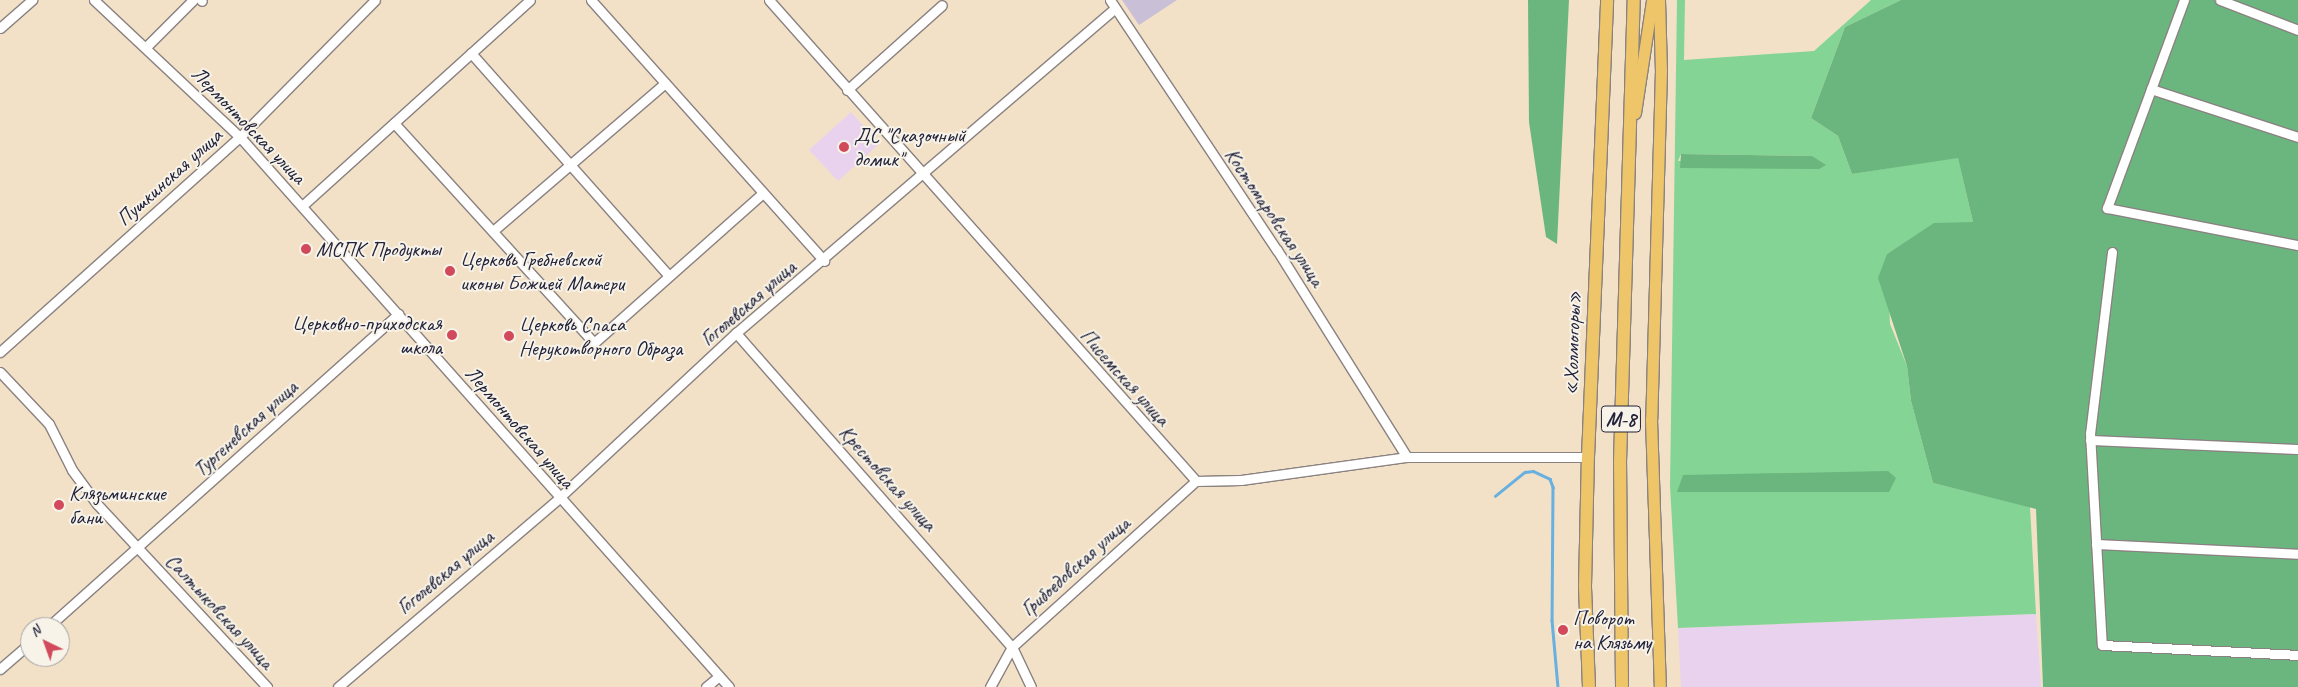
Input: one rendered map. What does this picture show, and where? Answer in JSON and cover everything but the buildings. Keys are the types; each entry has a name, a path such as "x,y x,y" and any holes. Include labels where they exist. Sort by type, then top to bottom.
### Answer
{"highway":[{"name":"«Холмогоры»","path":"1590,687 1585,586 1588,457 1607,0"},
{"name":"М-8","path":"1622,687 1620,462 1634,0"}],"main road":[{"path":"1629,152 1652,0"},
{"path":"1659,0 1661,70 1651,419 1660,687"}],"street":[{"path":"0,28 32,0"},
{"name":"Лермонтовская улица","path":"94,0 147,46 240,138 729,687"},
{"path":"147,46 199,0"},
{"name":"Пушкинская улица","path":"0,352 240,138 375,0"},
{"path":"302,206 530,0"},
{"path":"591,0 824,260"},
{"name":"Писемская улица","path":"769,0 922,177 1196,481"},
{"name":"Костомаровская улица","path":"1110,0 1376,404 1407,457"},
{"path":"2184,0 2107,208 2298,245"},
{"path":"2220,0 2298,30"},
{"path":"847,90 942,5"},
{"name":"Гоголевская улица","path":"338,687 559,498 736,333 922,177 1115,8"},
{"path":"471,53 668,276"},
{"path":"493,231 665,83"},
{"path":"2151,89 2298,137"},
{"path":"394,123 594,343 763,193"},
{"path":"2112,252 2090,440 2102,645 2298,655"},
{"name":"Тургеневская улица","path":"59,617 398,314"},
{"name":"Крестовская улица","path":"736,333 1012,646 1031,687"},
{"name":"Салтыковская улица","path":"0,372 34,405 78,480 266,687"},
{"path":"2090,440 2298,449"},
{"path":"1196,481 1241,480 1407,457 1588,457"},
{"name":"Грибоедовская улица","path":"990,687 1012,646 1196,481"},
{"path":"2096,544 2298,554"},
{"path":"0,669 20,652"},
{"path":"706,687 718,676"}],"shaded area":[{"path":"1122,0 1177,0 1139,25"},
{"name":"ДС \"Сказочный домик\"","path":"851,112 879,144 838,181 809,150"},
{"path":"2036,614 2041,687 1681,687 1678,628"}],"green space":[{"path":"1528,0 1569,0 1557,244 1546,237 1529,122"},
{"path":"1677,0 1685,0 1684,60 1814,51 1871,0 1901,0 1845,27 1811,118 1838,136 1852,174 1958,157 1973,222 1908,241 1887,254 1890,324 1907,366 1911,401 1933,483 2030,507 2036,614 1678,628 1670,486","holes":["1681,154 1812,156 1678,161"]},
{"path":"1901,0 2298,0 2298,687 2043,687 2036,509 1933,483 1911,401 1907,366 1878,278 1887,254 1934,223 1973,222 1958,158 1852,174 1838,136 1811,118 1845,27"},
{"path":"1681,154 1812,156 1826,165 1819,169 1680,168"},
{"path":"1888,471 1896,478 1889,492 1677,492 1683,475"}],"waterway":[{"path":"1495,496 1525,472 1533,471 1550,479 1553,487 1552,620 1558,687"}],"place":[{"name":"ДС \"Сказочный домик\"","path":"844,147"},
{"name":"МСПК Продукты","path":"306,249"},
{"name":"Церковь Гребневской иконы Божией Матери","path":"450,271"},
{"name":"Церковно-приходская школа","path":"452,335"},
{"name":"Церковь Спаса Нерукотворного Образа","path":"509,336"},
{"name":"Клязьминские бани","path":"59,505"},
{"name":"Поворот на Клязьму","path":"1563,630"}]}
